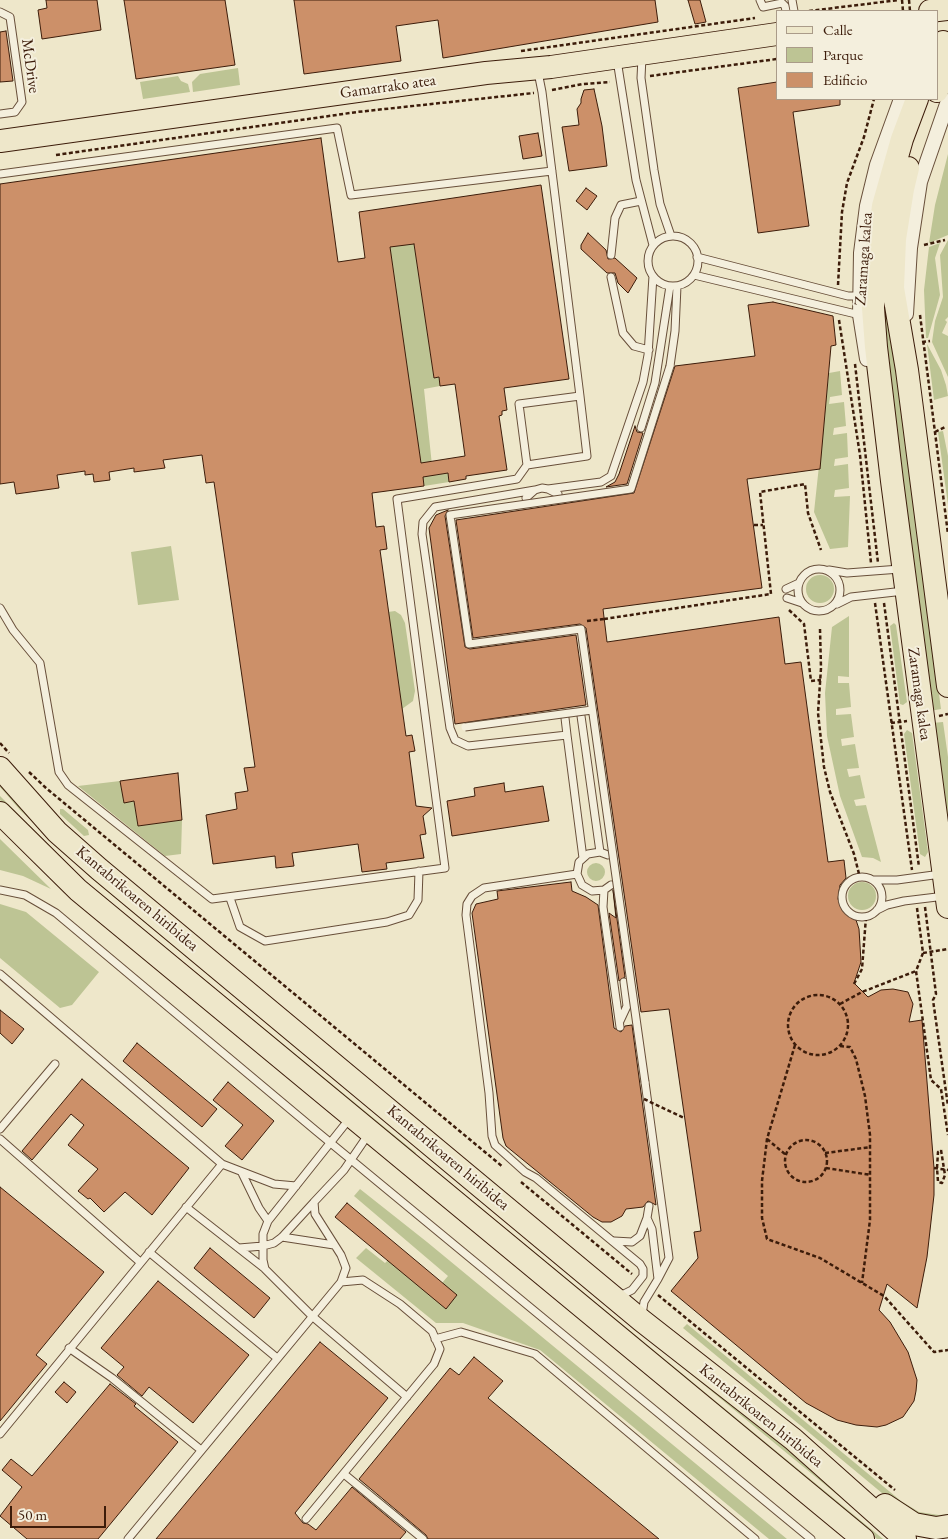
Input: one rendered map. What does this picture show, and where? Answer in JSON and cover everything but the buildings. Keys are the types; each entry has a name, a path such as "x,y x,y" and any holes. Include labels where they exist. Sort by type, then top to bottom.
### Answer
{"main road":[{"name":"Gamarrako atea","path":"0,141 488,73 538,69 776,34"},
{"path":"938,89 948,65"},
{"name":"Zaramaga kalea","path":"917,100 891,173 883,206 875,266 876,347 904,580 947,901"},
{"name":"Zaramaga kalea","path":"933,100 921,126 902,189 895,239 893,288 906,370 948,683"},
{"name":"Kantabrikoaren hiribidea","path":"6,762 57,832 99,870 615,1298 793,1439 906,1539"},
{"name":"Kantabrikoaren hiribidea","path":"0,814 78,890 863,1539"},
{"path":"793,1439 844,1470 905,1520 927,1527 948,1526"}],"street":[{"name":"Zaramaga kalea","path":"892,481 860,315 859,296 861,253 867,206 883,144 901,100"},
{"name":"Zaramaga kalea","path":"906,370 906,302 920,182 948,101"}],"lane":[{"path":"760,0 764,7 782,3 786,10"},
{"name":"McDrive","path":"0,12 10,17 22,102 15,112 0,114"},
{"path":"642,54 641,78 660,204 671,236"},
{"path":"567,735 468,746 454,740 450,728 422,534 423,522 435,507 548,488 601,482 611,476 636,406 648,350 653,276 648,261 653,245 641,201 616,58"},
{"path":"527,465 587,456 538,69"},
{"path":"0,174 338,128 351,194 552,171"},
{"path":"611,255 615,218 621,205 641,201"},
{"path":"653,245 671,236 685,240 691,244 697,258 694,275 684,284 674,286 660,283 653,276"},
{"path":"697,258 837,293 859,296"},
{"path":"694,275 860,315"},
{"path":"611,277 623,333 634,346 648,350"},
{"path":"642,1320 644,1302 669,1258 581,629 469,644 450,515 632,489 670,366 675,331 674,286"},
{"path":"641,428 656,383 674,286"},
{"path":"0,608 13,630 40,662 59,772 68,785 212,899 445,868 397,499 517,479 527,465 519,404 580,396"},
{"path":"548,488 558,494"},
{"path":"526,498 535,490"},
{"path":"786,589 799,583 811,570 847,573 872,572 904,580"},
{"path":"828,570 838,580 840,586 840,593 834,605"},
{"path":"787,598 817,611 851,597 874,593 904,580"},
{"path":"799,583 798,590 802,603"},
{"path":"450,728 592,710"},
{"path":"581,716 600,852"},
{"path":"565,718 583,858"},
{"path":"608,855 594,852 583,858 577,868 577,874 586,889 592,891 604,890 611,885"},
{"path":"230,898 240,927 265,941 387,922 409,915 418,900 419,871"},
{"path":"577,874 484,888 472,896 467,904 466,915 489,1093 492,1136 495,1145 525,1172 536,1178 640,1264 644,1272 640,1280 632,1290 615,1298"},
{"path":"944,874 872,880 860,878 851,881 842,890 842,904 853,915 866,917 887,905 916,900 947,901"},
{"path":"872,880 879,887 882,897 877,910"},
{"path":"0,890 25,895 56,913 330,1143 811,1539"},
{"path":"604,890 603,906 620,1024 627,1006 624,982"},
{"path":"0,974 222,1164 274,1184 296,1186"},
{"path":"0,1129 55,1064"},
{"path":"265,1269 262,1246 263,1234 268,1221 352,1116"},
{"path":"239,1248 262,1246 282,1237 352,1160 361,1143 371,1132"},
{"path":"0,1139 140,1262"},
{"path":"0,1434 222,1164"},
{"path":"242,1173 259,1208 268,1221"},
{"path":"128,1539 276,1358 341,1282 346,1268 315,1214 314,1202"},
{"path":"611,1240 632,1242 640,1236 647,1218 649,1206"},
{"path":"186,1207 265,1269 312,1316 407,1397"},
{"path":"647,1218 652,1229 658,1279"},
{"path":"282,1237 334,1245"},
{"path":"149,1252 276,1358"},
{"path":"306,1520 434,1364 440,1349 432,1331 400,1304 363,1280 341,1282"},
{"path":"435,1339 461,1332 535,1354 632,1438 755,1539"},
{"path":"69,1348 112,1378 201,1450"},
{"path":"344,1474 424,1539"}],"path":[{"path":"818,10 901,0"},
{"path":"641,78 776,59"},
{"path":"48,156 454,99 542,92 583,84 621,81"},
{"path":"837,293 842,212 847,183 864,137 874,100"},
{"path":"924,237 923,246 945,240"},
{"path":"919,307 948,534"},
{"path":"838,310 860,455 872,572"},
{"path":"922,342 930,341"},
{"path":"934,432 945,427"},
{"path":"778,600 771,594 760,492 805,484 808,513 821,550"},
{"path":"754,525 763,525"},
{"path":"874,593 913,878"},
{"path":"585,622 771,594"},
{"path":"784,606 804,624 811,682 820,680"},
{"path":"820,629 818,713 824,766 830,792 854,854 860,878"},
{"path":"0,743 6,762"},
{"path":"26,769 46,788 509,1172"},
{"path":"916,900 924,953 916,971 931,1080 941,1089 948,1135"},
{"path":"854,984 862,969 866,917"},
{"path":"924,953 948,949"},
{"path":"840,1004 862,992 916,971"},
{"path":"812,995 822,995 840,1004 848,1020 848,1030 840,1046 834,1052 818,1056 809,1054 795,1045 790,1036 788,1026 789,1015 798,1003 812,995"},
{"path":"795,1045 767,1139 762,1181 762,1218 767,1240 820,1258 884,1296 934,1352 948,1350"},
{"path":"840,1046 850,1047 856,1058 866,1096 871,1147 870,1220 862,1283"},
{"path":"644,1099 684,1118"},
{"path":"767,1139 786,1155"},
{"path":"801,1141 815,1143 825,1153 826,1168 823,1174 812,1181 799,1181 786,1168 786,1155 789,1149 801,1141"},
{"path":"825,1153 871,1147"},
{"path":"941,1150 946,1165 942,1183 938,1182 936,1168 938,1152 941,1150"},
{"path":"826,1168 872,1175"},
{"path":"936,1168 948,1170"},
{"path":"516,1178 640,1280"},
{"path":"652,1290 900,1494"}],"green space":[{"path":"238,68 240,85 193,92 192,82 200,74"},
{"path":"178,76 181,81 188,84 190,92 143,99 140,82"},
{"path":"948,154 948,235 929,243 935,205"},
{"path":"894,203 891,335 941,709 930,711 881,337"},
{"path":"408,205 434,378 439,377 440,386 424,389 433,475 448,473 449,482 424,486 391,255 365,258 364,251 397,207"},
{"path":"948,240 948,317 945,320 947,322 942,333 948,336 948,377 932,342 935,321 943,297 940,255"},
{"path":"940,243 935,258 940,295 928,338 926,338 924,290 929,247"},
{"path":"927,344 941,370 948,396 934,400"},
{"path":"840,371 842,395 830,397 829,404 844,402 846,426 834,428 833,435 847,433 848,457 835,459 834,466 848,464 849,488 835,490 834,497 850,496 848,547 830,549 814,512 829,373"},
{"path":"943,431 948,456 948,505 938,432"},
{"path":"171,546 179,600 138,605 131,552"},
{"path":"820,575 830,579 834,589 830,599 820,603 810,599 806,589 810,579"},
{"path":"395,611 401,615 405,623 415,691 413,701 402,709 388,612"},
{"path":"849,616 849,677 838,676 838,683 849,683 851,707 836,709 836,715 851,714 854,737 841,739 842,746 855,744 859,768 847,769 849,777 860,775 865,798 854,800 856,806 866,805 881,862 873,858 862,857 840,796 827,736 825,693 832,627"},
{"path":"894,623 896,625 907,702 903,705 900,704 890,626"},
{"path":"943,722 948,757 948,844 932,723"},
{"path":"907,730 912,733 928,852 925,857 920,854 904,734"},
{"path":"120,781 124,802 134,801 138,826 182,820 181,854 165,856 78,786"},
{"path":"0,782 419,1150 90,877 20,810 0,787"},
{"path":"0,796 86,882 416,1153 414,1156 84,884 14,816 0,800"},
{"path":"60,809 63,809 88,830 89,835 84,836 60,814"},
{"path":"0,839 51,889 23,876 0,870"},
{"path":"592,863 600,863 605,868 603,879 592,881 587,876 587,868"},
{"path":"862,882 872,886 876,896 872,906 862,910 852,906 848,896 852,886"},
{"path":"0,904 26,912 99,972 72,1005 60,1008 0,958"},
{"path":"429,1154 880,1526 891,1539 426,1156"},
{"path":"423,1160 883,1539 877,1539 421,1162"},
{"path":"360,1189 787,1539 769,1539 540,1350 463,1323 436,1323 356,1258 366,1248 385,1263 388,1260 442,1283 448,1276 354,1196"},
{"path":"687,1324 901,1501 919,1512 939,1515 948,1514 948,1519 922,1518 894,1503 683,1328"}]}
